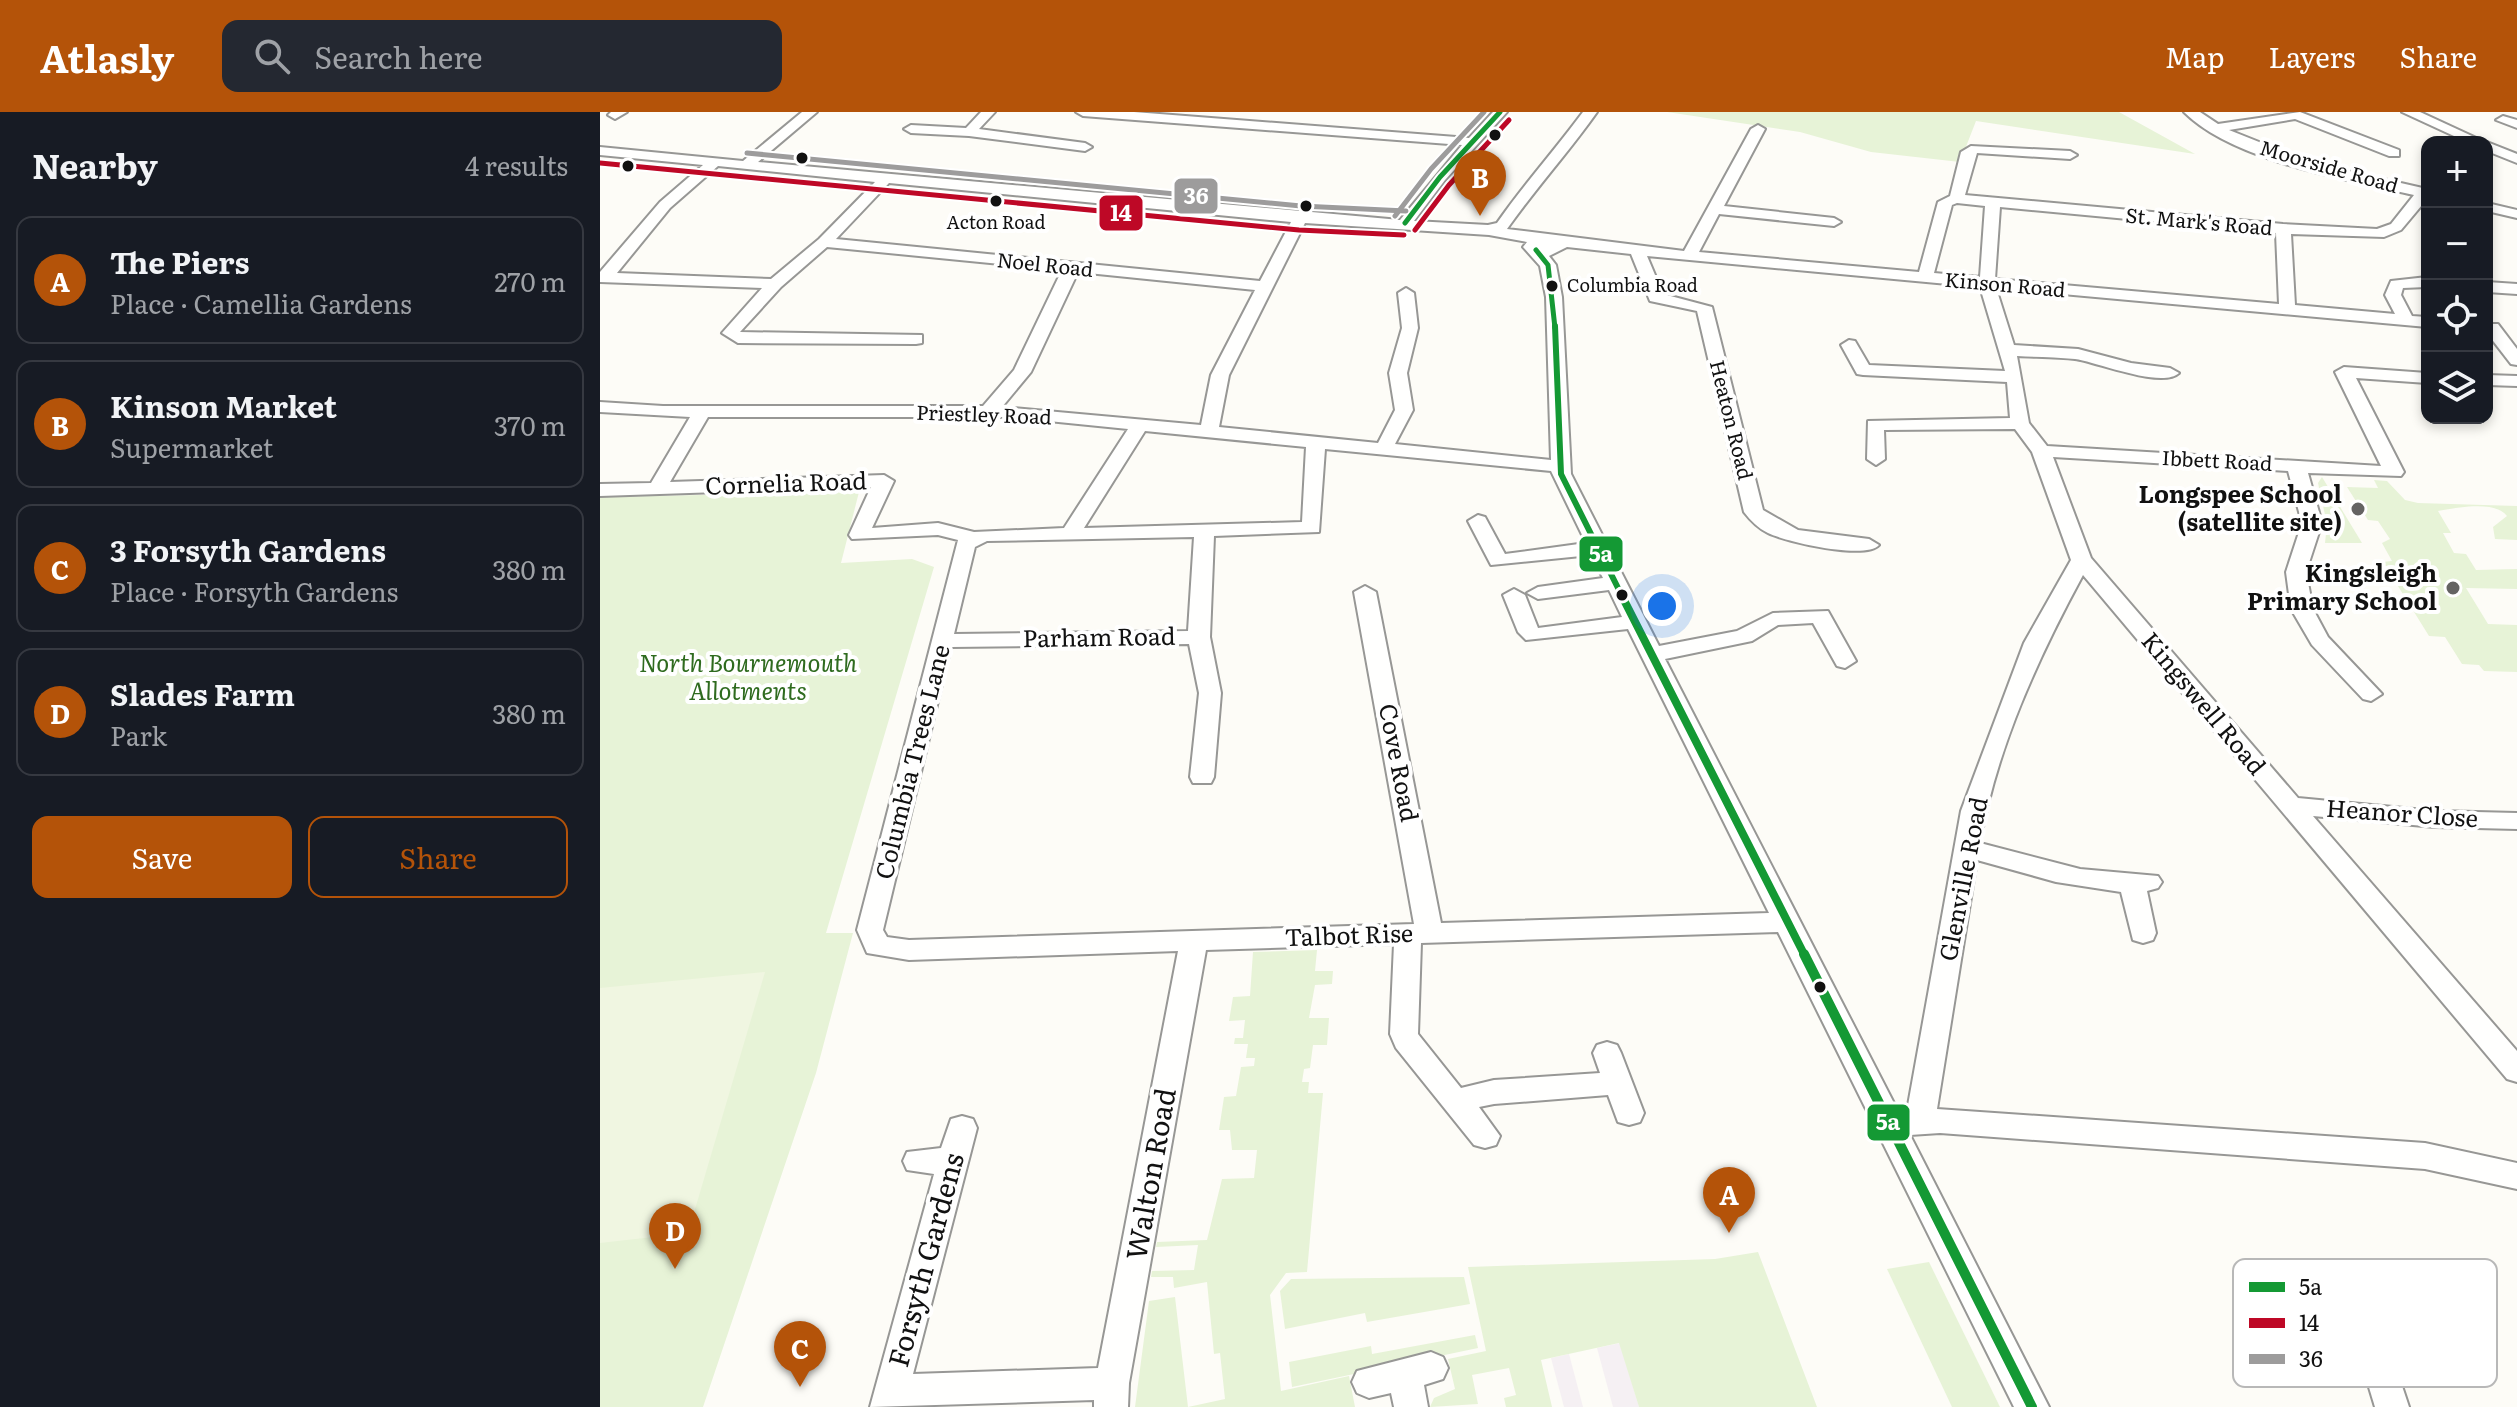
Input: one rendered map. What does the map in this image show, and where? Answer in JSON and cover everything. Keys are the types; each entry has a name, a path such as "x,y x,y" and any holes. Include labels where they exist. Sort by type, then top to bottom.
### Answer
{"street":[{"path":"746,165 810,112"},
{"path":"969,132 988,112"},
{"path":"1083,112 1472,142"},
{"path":"1405,223 1500,112"},
{"path":"1499,230 1541,170 1555,159 1590,112"},
{"name":"Moorside Road","path":"2191,112 2216,128 2289,160 2421,192"},
{"path":"2409,112 2464,136"},
{"path":"2216,128 2293,114 2394,153"},
{"path":"911,129 969,132 1085,147"},
{"path":"1689,256 1758,129"},
{"path":"1925,278 1945,202 1957,199 1968,152 1976,149 2070,155"},
{"path":"2493,149 2517,159"},
{"name":"Kinson Road","path":"603,154 1300,218 1499,230 1546,249"},
{"path":"602,277 665,205 715,162"},
{"path":"886,178 824,242 775,284 731,335 738,338 916,339"},
{"name":"St. Mark's Road","path":"1957,199 2283,229 2379,234 2396,227 2421,199"},
{"path":"1876,459 1874,425 2020,423 2015,377 1987,284 1993,203"},
{"path":"1715,209 1832,225 1842,207"},
{"path":"2491,208 2517,214"},
{"path":"1209,431 1220,375 1300,218"},
{"name":"Kinson Road","path":"1405,223 1417,228 1496,238 1546,249 1583,245 2421,321"},
{"path":"2283,229 2287,310"},
{"name":"Noel Road","path":"824,242 1267,286"},
{"path":"1546,249 1554,297 1559,466 1650,655 1788,922 1905,1122 2032,1407"},
{"name":"Heaton Road","path":"1637,250 1656,298 1704,307 1754,512 1762,521 1790,535 1839,550 1869,545"},
{"path":"988,412 1022,372 1065,277 1073,268"},
{"path":"602,277 775,284"},
{"path":"2406,320 2393,295 2397,284 2421,282"},
{"path":"2493,287 2517,289"},
{"path":"1383,450 1404,410 1398,373 1410,328 1406,293"},
{"path":"2493,328 2517,330"},
{"path":"2493,332 2517,360"},
{"path":"1849,345 1861,377 2015,377"},
{"path":"2005,350 2078,354 2130,368 2170,373"},
{"name":"Ibbett Road","path":"2041,451 2394,472 2344,372 2421,378"},
{"path":"2493,380 2517,381"},
{"name":"Priestley Road","path":"600,407 702,412 988,412 1559,466"},
{"name":"Cornelia Road","path":"657,488 702,412"},
{"name":"Kingswell Road","path":"2020,423 2041,451 2081,560 2517,1071"},
{"path":"1070,534 1140,425"},
{"path":"970,541 1070,534 1312,528 1316,442"},
{"path":"884,481 895,461"},
{"path":"2296,466 2310,505 2312,527 2296,573 2305,614 2319,640 2371,694"},
{"name":"Cornelia Road","path":"600,490 884,481 859,535 938,529 970,541"},
{"path":"1478,521 1498,561 1597,548"},
{"name":"Parham Road","path":"944,641 1199,637 1204,533"},
{"name":"Columbia Trees Lane","path":"909,950 877,946 870,930 970,541"},
{"name":"Glenville Road","path":"1905,1122 1973,811 2003,722 2035,643 2081,560"},
{"path":"1538,593 1615,583"},
{"name":"Cove Road","path":"1365,592 1418,934 1404,1034 1410,1048 1485,1136"},
{"path":"1514,595 1529,632 1534,635 1634,622"},
{"path":"1650,655 1744,636 1773,619 1823,607 1845,661"},
{"path":"1199,637 1210,693 1202,777"},
{"name":"Heanor Close","path":"2288,805 2435,819 2517,821"},
{"path":"1966,848 2042,868 2141,883 2143,933"},
{"name":"Talbot Rise","path":"909,950 1788,922"},
{"name":"Walton Road","path":"1111,1395 1194,941"},
{"path":"1607,1053 1629,1113"},
{"path":"1455,1101 1494,1092 1618,1083"},
{"path":"1905,1122 2425,1156 2484,1166 2517,1176"},
{"name":"Forsyth Gardens","path":"962,1128 889,1399 1111,1395"},
{"path":"918,1161 953,1161"},
{"path":"1369,1382 1415,1383"},
{"path":"2386,1387 2392,1407"}],"shaded area":[{"path":"1620,1343 1639,1407 1613,1407 1597,1348"},
{"path":"1569,1354 1583,1407 1564,1407 1551,1358"}],"green space":[{"path":"1667,112 2119,112 2195,154 1976,121 1960,162 1871,152 1800,132"},
{"path":"2322,477 2362,543 2325,543 2327,524 2318,483"},
{"path":"2374,480 2387,481 2405,500 2418,503 2517,506 2517,540 2495,539 2493,527 2507,516 2494,508 2475,506 2438,511 2451,533 2443,533 2454,553 2466,554 2476,570 2517,569 2517,589 2466,588 2488,624 2517,625 2517,672 2484,671 2479,665 2462,664 2445,637 2429,636 2383,562 2392,561 2382,543 2390,539 2378,521 2368,520 2347,487 2378,488"},
{"name":"North Bournemouth Allotments","path":"859,492 841,563 912,559 934,567 826,933 853,933 816,1073 703,1407 600,1407 600,497"},
{"path":"1317,950 1315,971 1333,971 1332,984 1315,985 1309,1018 1329,1018 1327,1045 1313,1045 1310,1068 1304,1069 1302,1082 1309,1082 1308,1093 1323,1093 1307,1272 1286,1273 1270,1295 1281,1391 1349,1376 1355,1407 1188,1407 1225,1399 1220,1353 1214,1354 1207,1282 1174,1288 1173,1277 1151,1277 1152,1271 1194,1270 1198,1245 1156,1247 1157,1242 1207,1240 1222,1179 1254,1178 1257,1150 1232,1150 1230,1130 1219,1130 1224,1097 1236,1096 1241,1067 1254,1066 1255,1058 1246,1058 1248,1044 1234,1044 1235,1038 1243,1038 1245,1020 1229,1021 1233,997 1250,996 1253,952"},
{"path":"765,972 688,1233 600,1243 600,988"},
{"path":"1758,1252 1817,1407 1639,1407 1619,1343 1541,1360 1552,1407 1506,1407 1504,1398 1516,1395 1509,1368 1472,1375 1478,1404 1430,1407 1434,1398 1455,1389 1448,1359 1486,1351 1468,1267 1715,1259"},
{"path":"1929,1262 2000,1407 1952,1407 1887,1269"},
{"path":"1464,1277 1470,1304 1367,1322 1365,1313 1285,1329 1280,1291 1291,1279"},
{"path":"1175,1297 1188,1407 1135,1407 1149,1301"},
{"path":"1475,1335 1478,1348 1292,1387 1289,1362 1371,1346 1372,1354"}],"transit line":[{"name":"36","path":"1395,216 1431,169 1484,112"},
{"name":"5a","path":"1405,223 1440,177 1500,112"},
{"name":"14","path":"1415,230 1449,185 1509,120"},
{"name":"36","path":"747,153 1301,206 1406,211"},
{"name":"14","path":"600,163 1299,230 1404,235"},
{"name":"5a","path":"1536,250 1548,265 1554,297 1561,474 2032,1407"}],"place":[{"name":"Acton Road","path":"996,201"},
{"name":"Kinson Market","path":"1480,216"},
{"name":"Columbia Road","path":"1552,286"},
{"name":"Longspee School (satellite site)","path":"2358,509"},
{"name":"Kingsleigh Primary School","path":"2453,588"},
{"name":"The Piers","path":"1729,1233"},
{"name":"Slades Farm","path":"675,1269"},
{"name":"3 Forsyth Gardens","path":"800,1387"}]}
